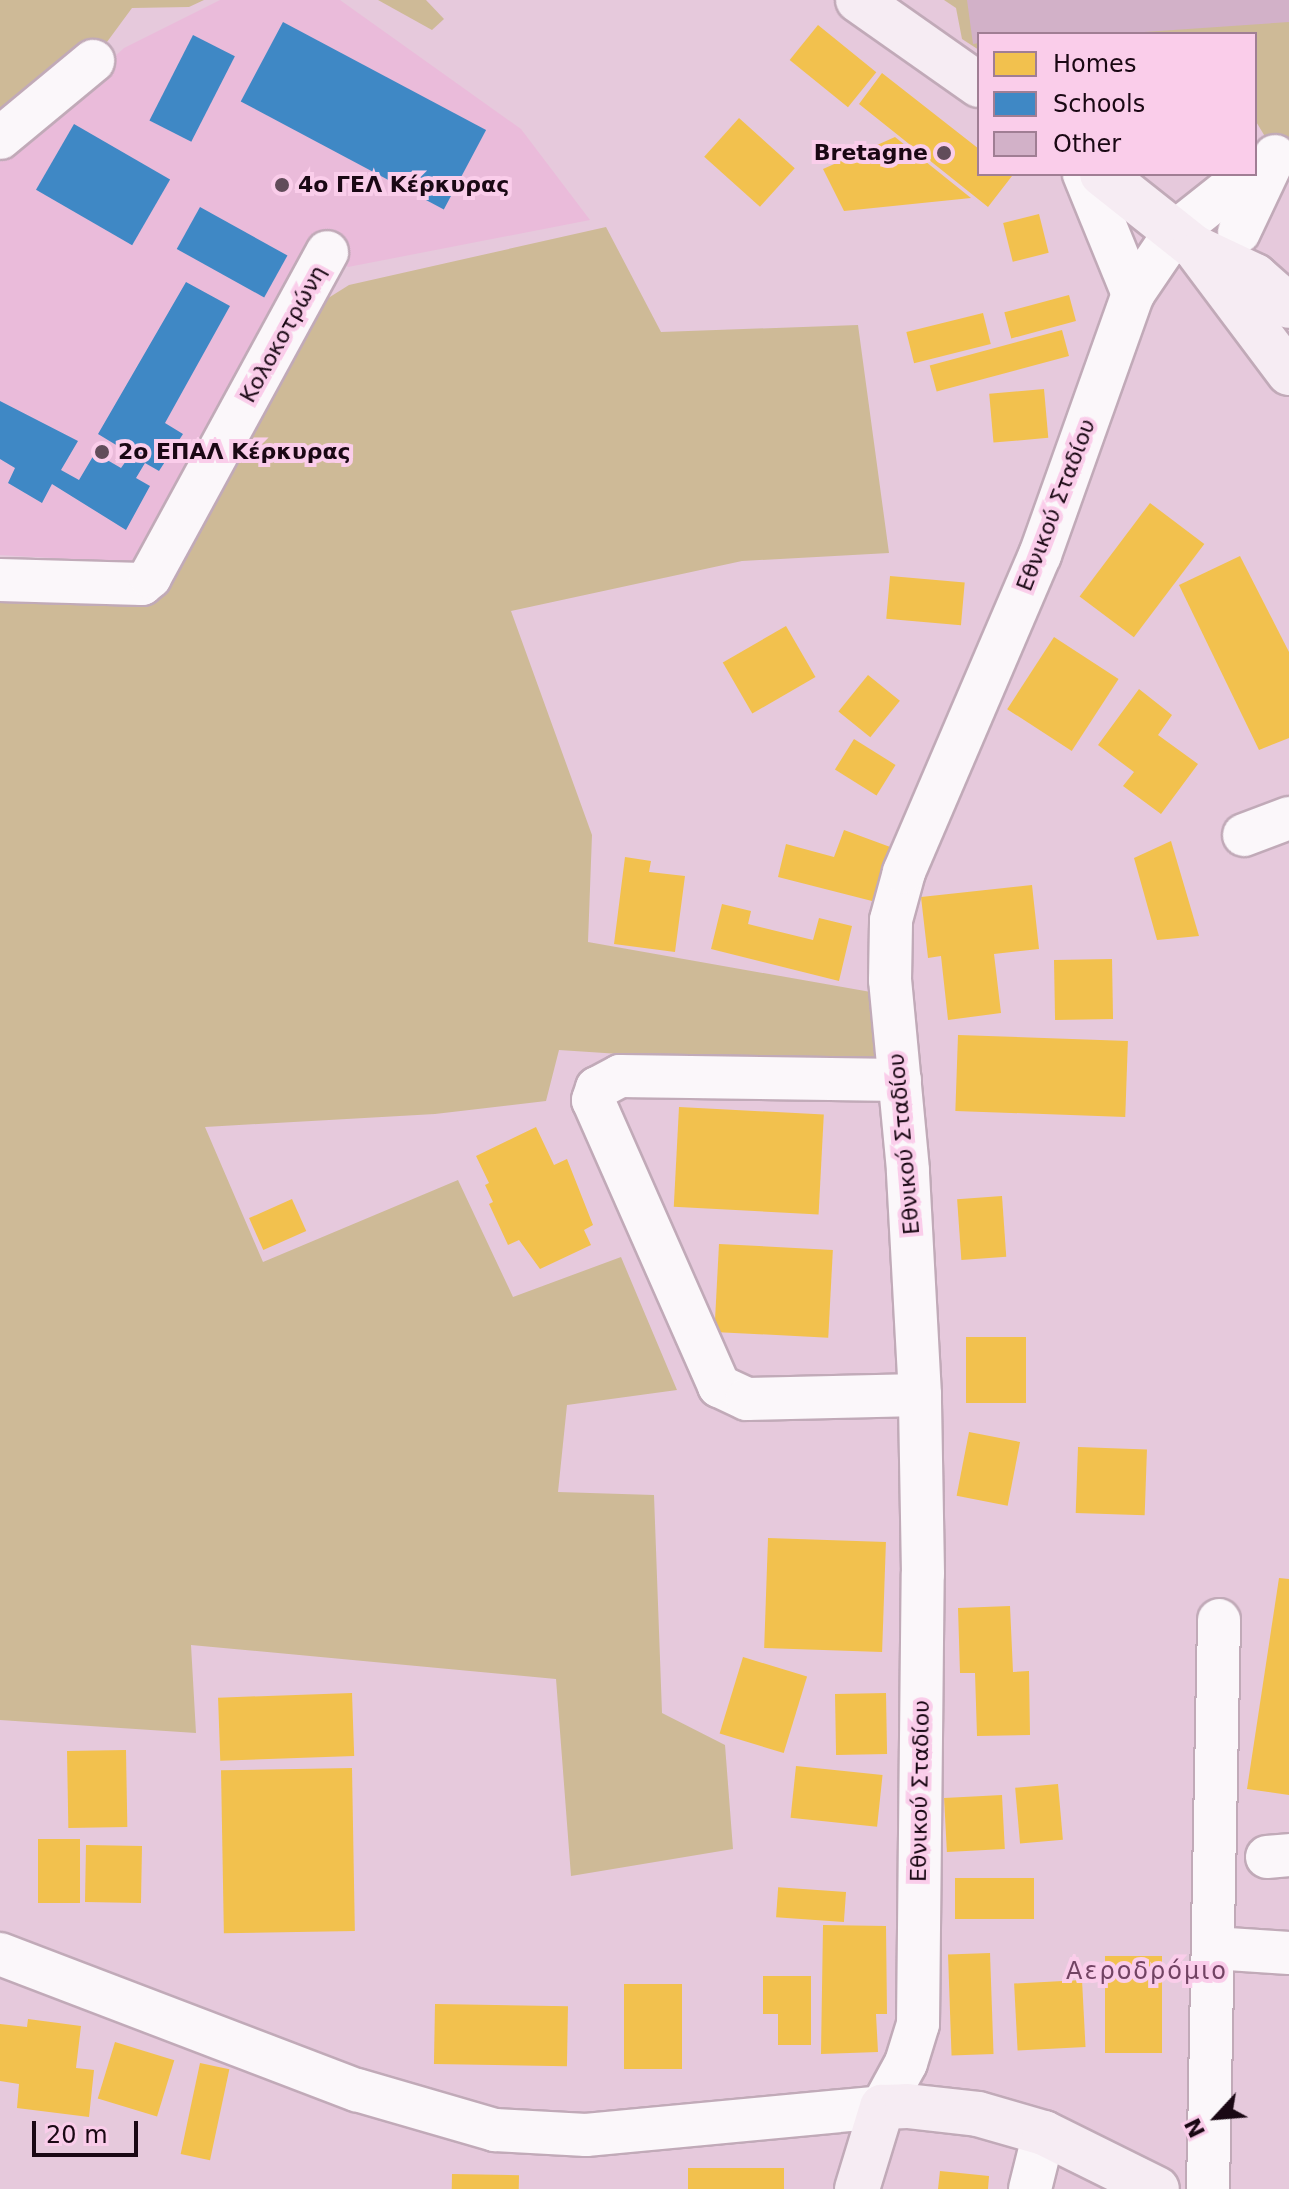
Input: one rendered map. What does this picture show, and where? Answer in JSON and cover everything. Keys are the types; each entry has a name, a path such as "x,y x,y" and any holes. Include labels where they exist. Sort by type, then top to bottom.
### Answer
{"main road":[{"path":"858,0 977,84"},
{"path":"1105,176 1185,239 1272,282 1289,306"},
{"path":"1185,239 1289,373"},
{"path":"857,2189 882,2107 967,2112 1044,2133 1157,2189"}],"street":[{"path":"0,138 93,61"},
{"path":"1239,232 1267,162"},
{"path":"1085,176 1133,294"},
{"name":"Εθνικού Σταδίου","path":"882,2107 906,2063 918,2024 920,1395 900,1080 889,960 897,894 1040,555 1133,294 1185,239 1252,176"},
{"name":"Κολοκοτρώνη","path":"0,580 142,584 150,577 327,252"},
{"path":"1244,835 1289,818"},
{"path":"900,1080 620,1076 597,1088 593,1100 719,1386 747,1399 920,1395"},
{"path":"1208,2189 1219,1620"},
{"path":"1213,1948 1289,1953"},
{"path":"0,1954 357,2090 495,2130 586,2135 882,2107"},
{"path":"1030,2189 1044,2133"}],"shaded area":[{"path":"0,0 204,0 189,7 132,8 93,61 0,138"},
{"name":"4ο ΓΕΛ Κέρκυρας","path":"220,0 340,0 521,129 590,220 348,267 321,248 142,563 0,555 0,162 124,48"},
{"path":"378,0 426,0 444,19 432,30"},
{"path":"944,0 1289,0 1289,176 1257,123 1257,32 977,32 977,49 962,39 956,8"},
{"path":"606,227 661,332 858,325 889,553 742,561 511,611 592,835 588,942 882,994 891,1072 559,1050 546,1101 435,1114 205,1127 263,1262 458,1180 513,1297 621,1257 677,1390 567,1405 558,1492 654,1495 662,1713 725,1745 733,1849 571,1876 556,1679 191,1645 196,1733 0,1720 0,598 152,596 298,317 349,285"}],"building: Homes":[{"path":"818,25 876,72 848,107 790,60"},
{"path":"882,73 977,147 977,176 1012,176 988,207 859,104"},
{"path":"739,118 795,168 760,207 704,157"},
{"path":"895,137 971,198 844,211 823,169"},
{"path":"1039,214 1049,253 1013,262 1003,223"},
{"path":"1069,295 1076,321 1011,338 1004,312"},
{"path":"983,313 991,344 914,363 906,332"},
{"path":"1062,330 1069,356 937,392 930,365"},
{"path":"1044,389 1048,438 993,443 989,394"},
{"path":"1150,503 1204,544 1134,637 1080,596"},
{"path":"1240,556 1289,652 1289,738 1259,750 1179,585"},
{"path":"890,576 965,583 961,625 886,619"},
{"path":"786,626 816,677 752,714 723,662"},
{"path":"1054,637 1119,679 1072,751 1007,709"},
{"path":"868,675 900,701 870,737 838,712"},
{"path":"1139,689 1172,715 1158,735 1198,764 1161,814 1123,786 1134,772 1098,745"},
{"path":"854,739 896,765 876,795 835,770"},
{"path":"844,830 893,848 872,901 778,877 786,844 834,857"},
{"path":"1171,841 1199,936 1157,940 1134,858"},
{"path":"625,857 651,861 649,872 685,876 675,952 614,944"},
{"path":"1032,885 1039,949 994,954 1001,1013 948,1020 941,956 928,958 921,897"},
{"path":"722,904 751,911 748,924 813,940 819,918 852,926 839,981 711,949"},
{"path":"1112,959 1113,1019 1055,1020 1054,960"},
{"path":"958,1035 1128,1041 1125,1117 955,1111"},
{"path":"679,1107 824,1115 819,1214 674,1207"},
{"path":"536,1127 554,1165 567,1159 593,1225 584,1230 591,1245 540,1269 519,1240 508,1245 489,1204 493,1202 485,1185 489,1183 476,1156"},
{"path":"1002,1196 1006,1257 961,1260 957,1199"},
{"path":"292,1199 306,1231 263,1250 249,1218"},
{"path":"719,1244 833,1250 828,1338 714,1332"},
{"path":"966,1337 1026,1337 1026,1403 966,1403"},
{"path":"969,1432 1020,1442 1008,1506 957,1496"},
{"path":"1078,1447 1147,1449 1145,1515 1076,1513"},
{"path":"768,1538 886,1542 882,1652 764,1648"},
{"path":"1279,1578 1289,1579 1289,1795 1247,1789"},
{"path":"1010,1606 1013,1672 1029,1671 1030,1735 977,1736 975,1673 960,1673 958,1608"},
{"path":"743,1657 807,1677 784,1753 720,1734"},
{"path":"352,1693 354,1756 220,1761 218,1698"},
{"path":"886,1693 887,1754 836,1755 835,1694"},
{"path":"126,1750 127,1827 68,1828 67,1751"},
{"path":"796,1766 883,1775 877,1827 791,1818"},
{"path":"352,1768 355,1931 224,1933 221,1770"},
{"path":"1058,1784 1063,1840 1020,1844 1015,1788"},
{"path":"1002,1795 1005,1849 947,1852 944,1798"},
{"path":"38,1839 80,1839 80,1903 38,1903"},
{"path":"86,1845 142,1846 141,1903 85,1902"},
{"path":"955,1878 1034,1878 1034,1919 955,1919"},
{"path":"778,1887 846,1892 844,1922 776,1917"},
{"path":"823,1925 886,1926 887,2014 876,2014 878,2052 821,2054"},
{"path":"990,1953 994,2054 952,2055 948,1954"},
{"path":"1105,1956 1162,1956 1162,2053 1105,2053"},
{"path":"763,1976 811,1976 811,2045 778,2045 778,2014 763,2014"},
{"path":"1082,1980 1086,2047 1018,2050 1014,1984"},
{"path":"624,1984 682,1984 682,2069 624,2069"},
{"path":"435,2004 568,2006 567,2066 434,2064"},
{"path":"28,2019 81,2026 76,2068 94,2070 89,2117 17,2108 19,2084 0,2081 0,2024 27,2027"},
{"path":"115,2042 174,2060 157,2117 98,2098"},
{"path":"200,2063 229,2069 210,2160 181,2154"},
{"path":"688,2168 784,2168 784,2189 688,2189"},
{"path":"940,2171 989,2176 988,2189 938,2189"},
{"path":"452,2174 519,2175 519,2189 452,2189"}],"building: Schools":[{"path":"283,22 486,130 444,209 241,101"},
{"path":"193,35 235,56 191,142 149,121"},
{"path":"74,124 170,179 132,245 36,190"},
{"path":"200,207 287,255 264,297 177,249"},
{"path":"186,282 230,306 165,423 183,434 159,471 145,463 136,478 150,486 126,530 52,484 42,503 8,483 15,468 0,459 0,401 78,441 61,470 79,480 95,453 121,468 131,454 98,434"}],"building: Other":[{"path":"967,0 1289,0 1289,22 1144,32 977,32 977,43 973,44"}],"place":[{"name":"Bretagne","path":"944,153"},
{"name":"4ο ΓΕΛ Κέρκυρας","path":"282,185"},
{"name":"2ο ΕΠΑΛ Κέρκυρας","path":"102,452"}],"district":[{"name":"Αεροδρόμιο","path":"1147,1972"}]}
